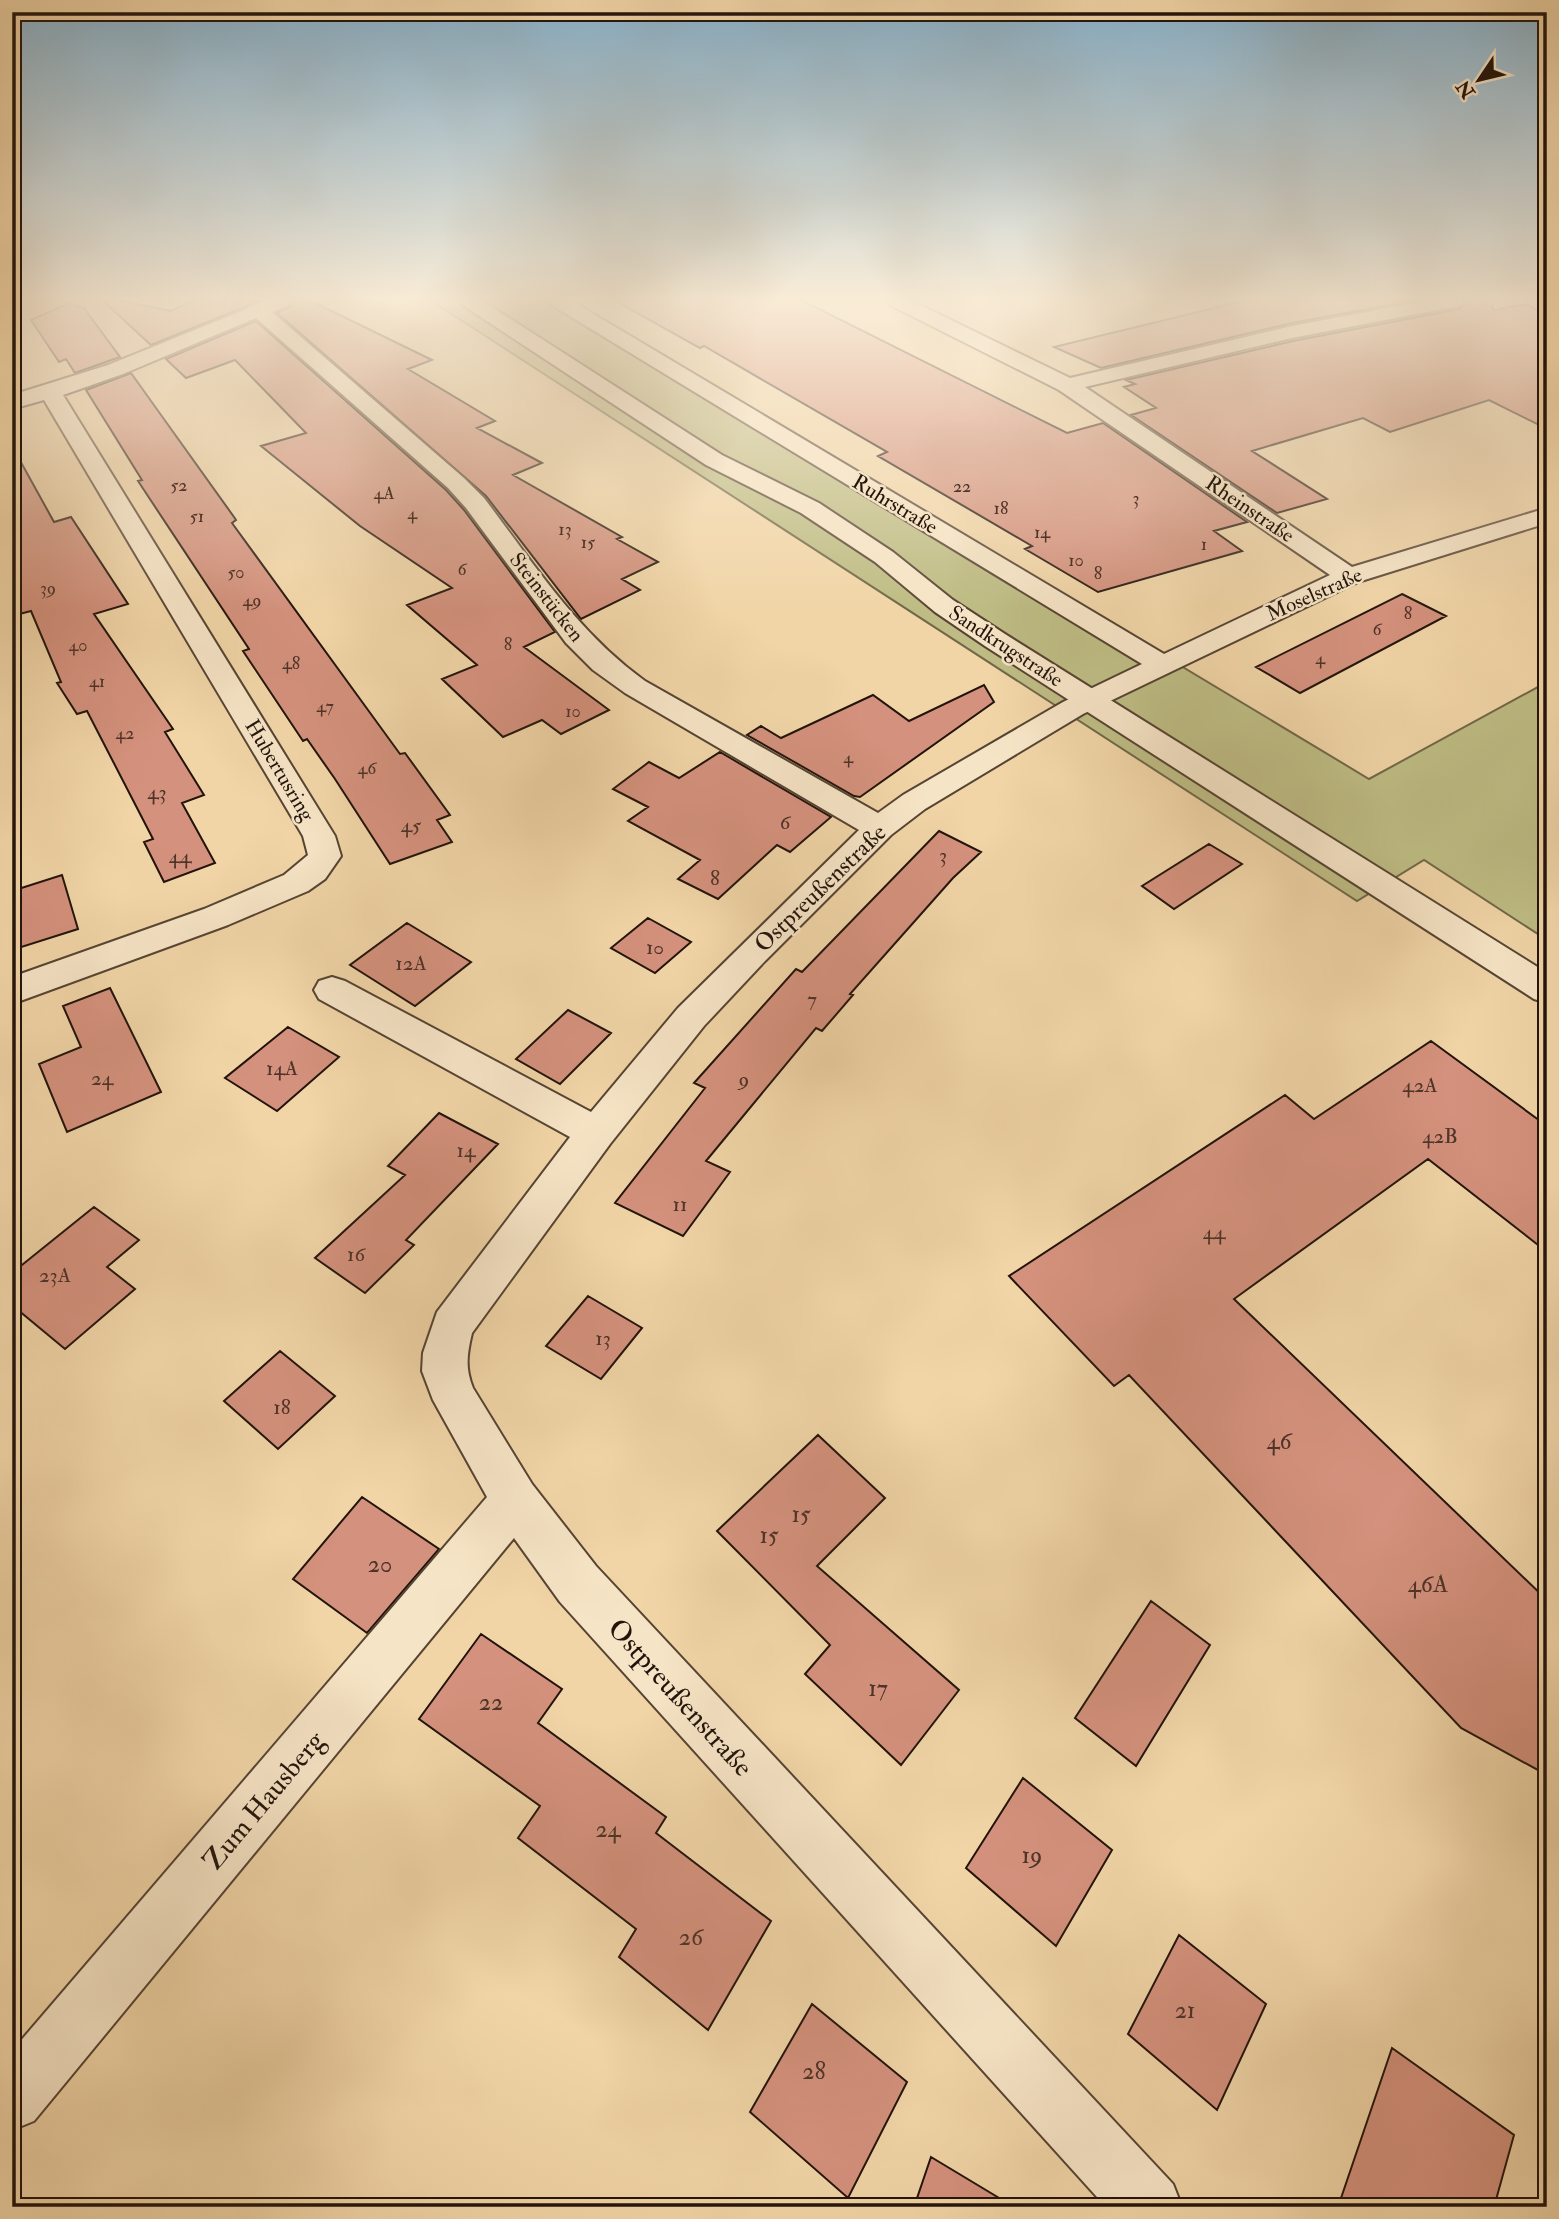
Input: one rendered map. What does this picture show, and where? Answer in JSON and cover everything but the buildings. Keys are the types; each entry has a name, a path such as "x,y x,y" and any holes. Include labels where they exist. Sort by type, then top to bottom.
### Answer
{"street":[{"name":"Hubertusring","path":"12,991 216,917 296,883 313,871 325,856 320,836 57,404"},
{"name":"Steinstücken","path":"365,404 456,483 475,503 576,637 603,664 635,687 880,828"},
{"name":"Sandkrugstraße","path":"627,404 714,460 810,508 884,558 944,606 1547,990"},
{"name":"Ruhrstraße","path":"729,404 1162,664"},
{"name":"Rheinstraße","path":"1094,404 1349,576"},
{"name":"Moselstraße","path":"1091,699 1349,576 1403,557 1547,515"},
{"name":"Ostpreußenstraße","path":"1091,699 942,783 880,828 752,952 691,1017 596,1133 452,1326 445,1353 444,1371 456,1400 514,1500 587,1594 975,2020 1150,2207"},
{"path":"331,990 596,1133"},
{"name":"Zum Hausberg","path":"12,2099 514,1500"}],"shaded area":[{"path":"590,404 744,404 1369,779 1547,682 1547,940 1424,860 1357,901"}]}
